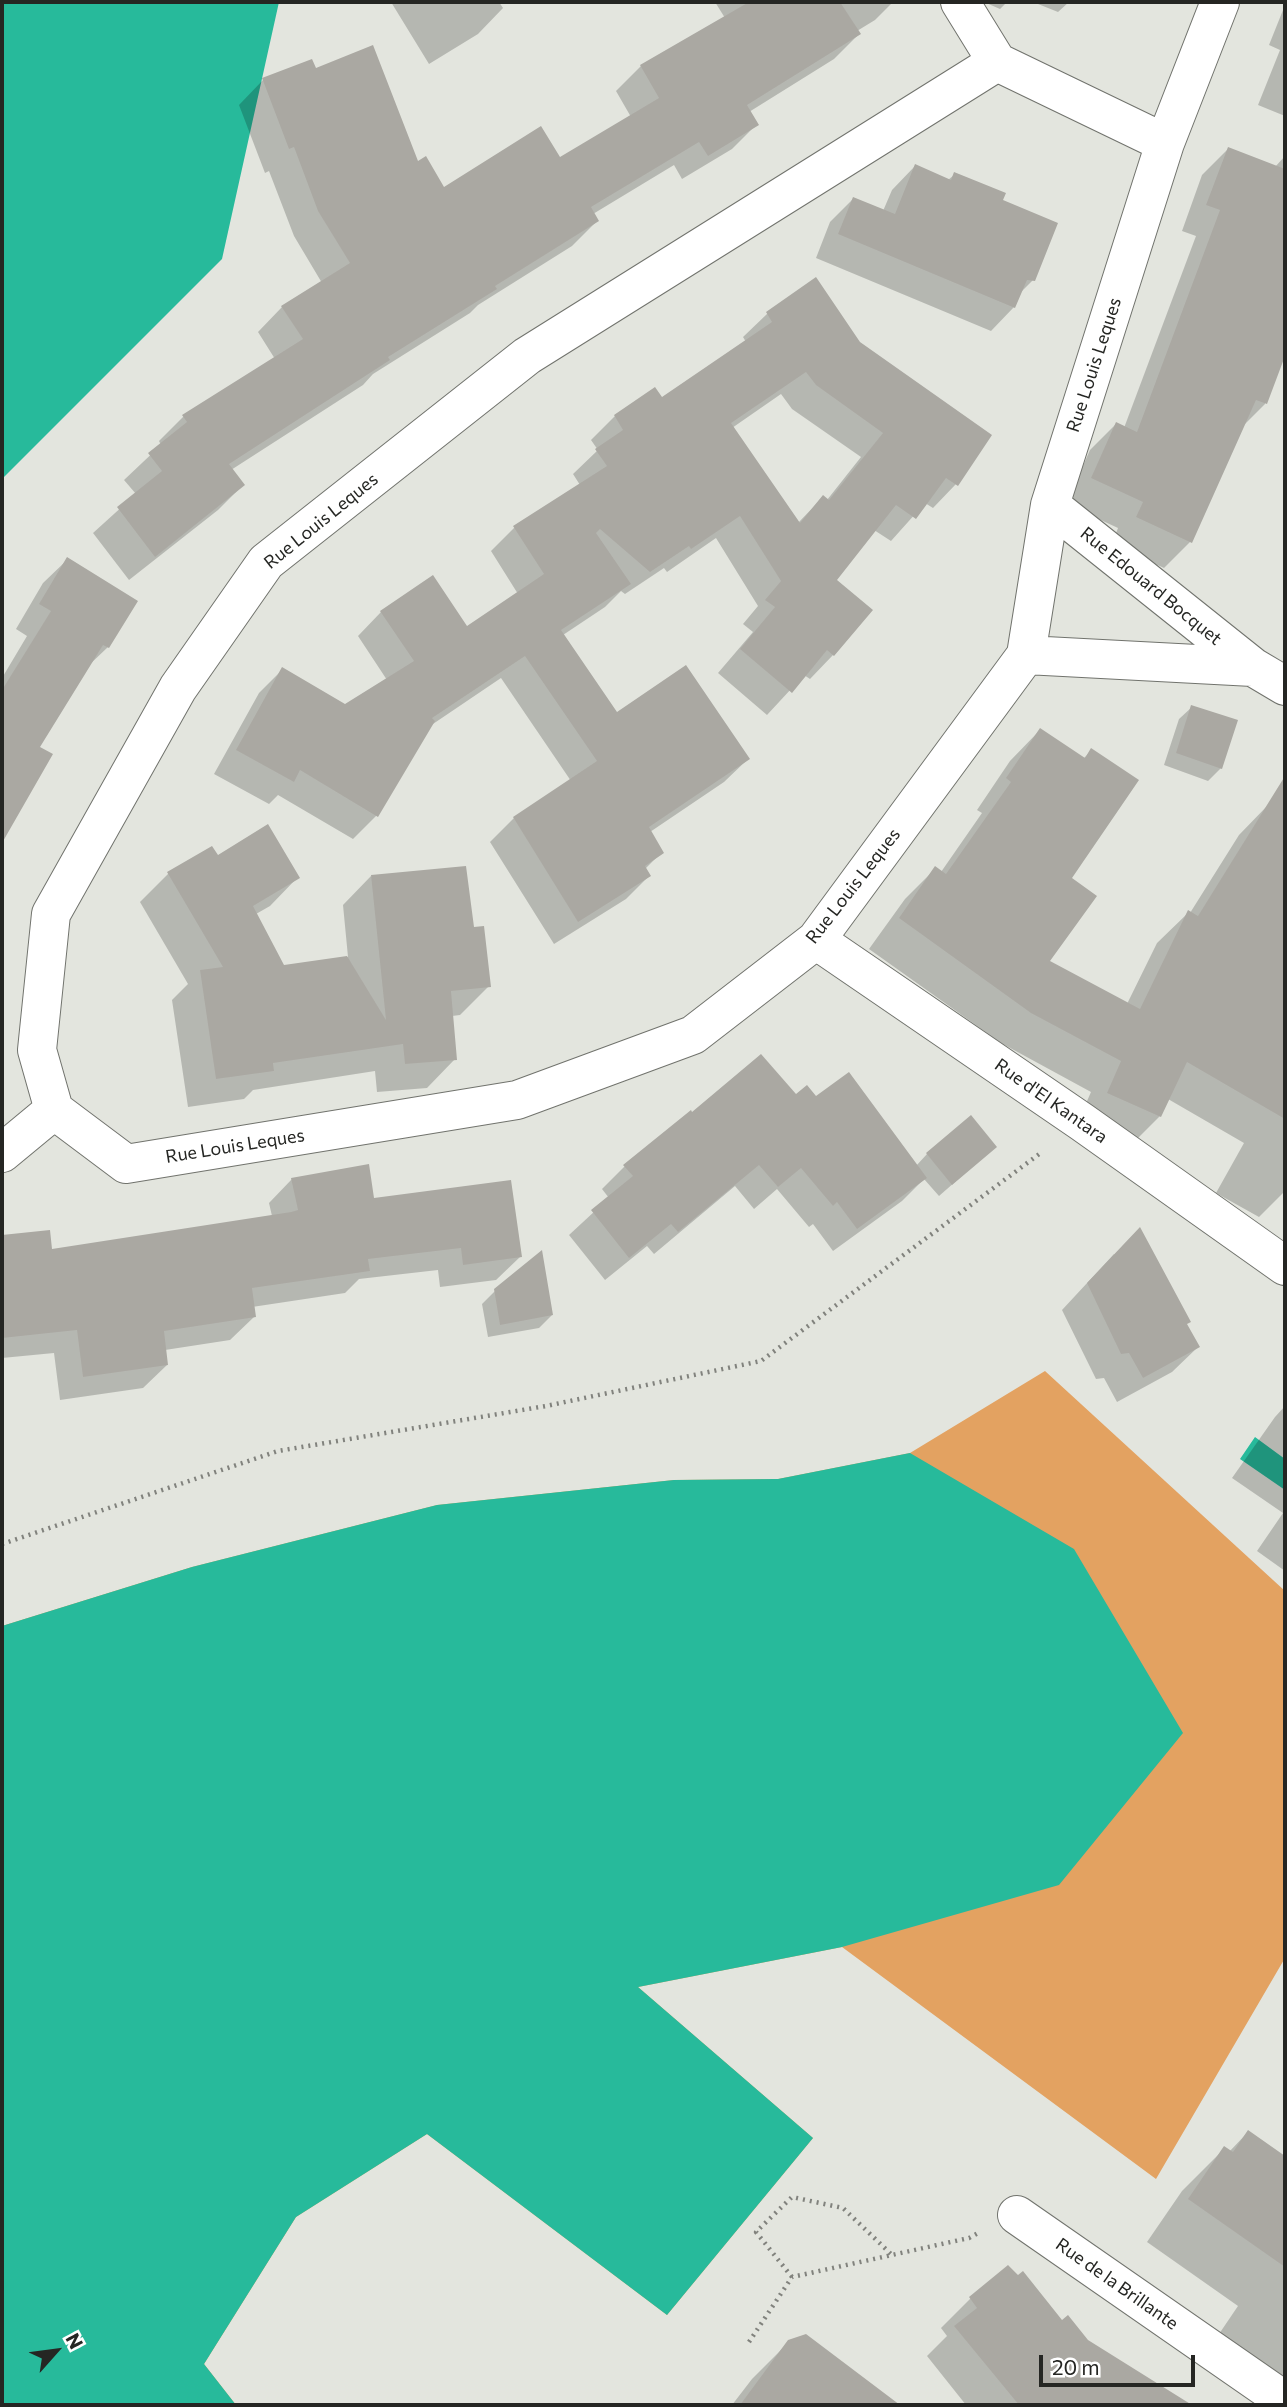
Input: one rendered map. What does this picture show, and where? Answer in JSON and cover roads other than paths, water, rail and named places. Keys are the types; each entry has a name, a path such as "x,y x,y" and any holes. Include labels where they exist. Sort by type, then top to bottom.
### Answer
{"street":[{"path":"960,2 997,62 1165,144"},
{"name":"Rue Louis Leques","path":"997,62 527,356 266,562 178,688 51,914 37,1050 54,1110 126,1164 517,1100 693,1035 816,940 1026,655 1050,505 1165,144 1220,2"},
{"name":"Rue Edouard Bocquet","path":"1050,505 1253,667 1285,686"},
{"name":"Rue Edouard Bocquet","path":"1026,655 1253,667"},
{"name":"Rue d'El Kantara","path":"816,940 1082,1122 1285,1266"},
{"path":"2,1153 54,1110"},
{"name":"Rue de la Brillante","path":"1017,2215 1285,2400"}]}
